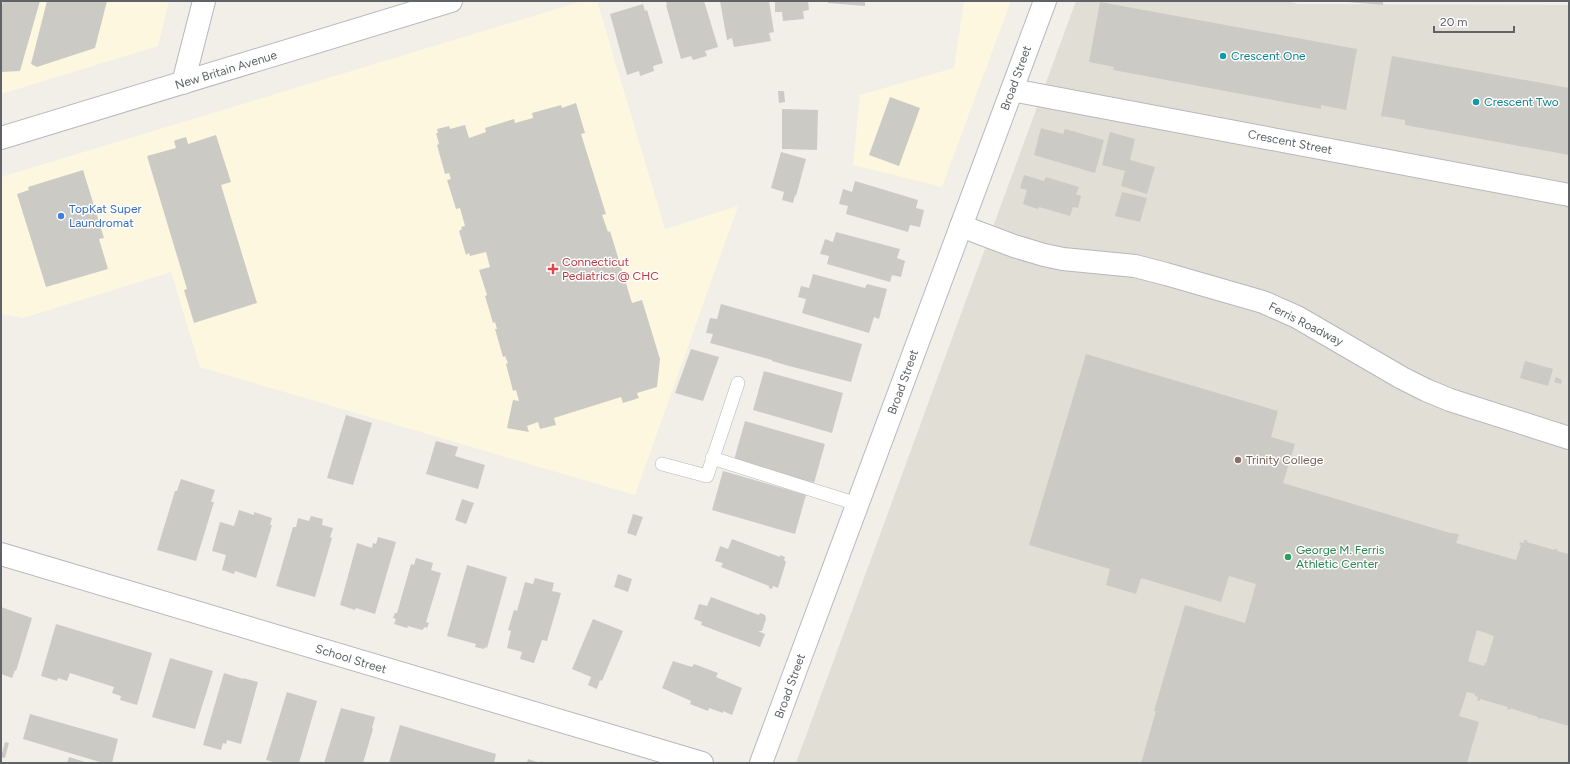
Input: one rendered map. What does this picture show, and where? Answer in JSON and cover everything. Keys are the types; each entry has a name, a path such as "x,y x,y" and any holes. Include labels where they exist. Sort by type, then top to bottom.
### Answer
{"street":[{"path":"183,83 204,1"},
{"name":"New Britain Avenue","path":"1,138 451,1"},
{"name":"Broad Street","path":"761,763 1045,1"},
{"name":"Crescent Street","path":"1012,90 1569,195"},
{"name":"Ferris Roadway","path":"961,226 1014,246 1044,255 1063,259 1135,266 1263,302 1297,317 1402,378 1426,390 1450,400 1569,438"},
{"name":"School Street","path":"1,554 702,763"}],"lane":[{"path":"662,464 707,476 738,383"},
{"path":"712,458 857,504"}],"shaded area":[{"path":"1,1 169,1 158,46 1,94"},
{"path":"583,1 597,1 665,229 738,206 635,495 200,367 171,272 23,318 1,314 1,177"},
{"path":"964,1 1011,1 942,187 853,165 860,95 954,68"},
{"name":"Trinity College","path":"1076,1 1287,1 1298,4 1569,5 1569,763 796,763"}],"building":[{"path":"3,1 40,1 20,71 1,72 1,9"},
{"path":"47,1 107,1 95,48 37,67 31,64"},
{"path":"666,1 704,1 718,47 705,51 707,56 693,60 691,56 681,59"},
{"path":"720,1 769,1 774,32 769,33 771,41 734,47 732,38 727,40"},
{"path":"775,1 808,1 809,10 803,11 804,19 783,21 782,12 775,12"},
{"path":"828,1 865,1 865,6 828,3"},
{"path":"1383,1 1383,5 1347,2"},
{"name":"Crescent One","path":"1100,2 1357,49 1346,110 1321,105 1321,109 1113,70 1114,67 1089,62"},
{"path":"643,4 645,11 647,10 663,63 653,66 654,71 640,76 639,71 627,75 610,14"},
{"name":"Crescent Two","path":"1392,56 1569,88 1569,155 1405,125 1405,120 1381,116"},
{"path":"778,91 784,91 785,102 779,103"},
{"path":"890,97 920,108 899,166 869,155"},
{"name":"Connecticut Pediatrics @ CHC","path":"576,103 585,133 581,134 606,214 602,215 608,232 610,231 632,303 642,300 660,359 657,387 637,393 639,398 623,403 621,397 554,418 556,425 540,429 538,422 527,426 529,432 507,428 513,400 519,401 516,390 513,391 506,364 508,363 505,356 503,357 495,329 497,329 495,322 493,323 485,296 487,295 479,270 490,267 486,252 470,256 469,253 466,255 459,231 462,229 461,227 465,226 460,208 456,209 447,180 451,179 449,173 445,174 437,145 439,144 436,133 438,133 437,129 449,126 450,129 465,125 469,138 486,132 485,128 514,119 515,123 533,118 532,113 561,105 562,108"},
{"path":"782,109 818,110 817,150 782,149"},
{"path":"1041,128 1063,134 1065,129 1104,140 1095,173 1034,155"},
{"path":"1110,132 1135,139 1130,160 1155,167 1147,194 1121,186 1125,171 1102,165"},
{"path":"216,135 231,182 221,185 257,303 194,323 184,290 187,289 147,156 176,148 174,141 176,140 186,137 188,144"},
{"path":"781,152 806,159 793,203 782,200 784,192 771,188"},
{"name":"TopKat Super Laundromat","path":"83,170 104,238 99,239 108,269 46,287 17,194 29,190 28,187"},
{"path":"1024,175 1044,181 1046,177 1079,187 1076,194 1081,196 1078,208 1073,207 1070,216 1023,204 1027,190 1020,188"},
{"path":"855,181 918,200 916,208 924,210 920,227 910,225 908,232 846,214 848,206 839,204 843,189 852,192"},
{"path":"1122,192 1147,198 1140,222 1115,216"},
{"path":"836,232 900,249 897,258 905,261 901,277 892,275 890,282 827,264 829,256 820,254 825,239 833,242"},
{"path":"813,274 865,288 867,284 887,289 879,319 874,317 869,333 802,313 806,299 798,297 801,286 809,288"},
{"path":"721,304 862,344 851,382 710,343 713,334 706,333 710,318 717,319"},
{"path":"691,349 719,357 703,401 675,393"},
{"name":"George M. Ferris Athletic Center","path":"1086,354 1278,411 1271,437 1295,444 1283,483 1450,533 1459,534 1456,543 1516,560 1521,545 1519,545 1520,542 1524,543 1524,540 1554,550 1558,549 1557,551 1569,554 1569,726 1541,718 1540,719 1510,708 1510,710 1507,709 1508,707 1480,699 1480,701 1477,700 1478,697 1475,696 1475,694 1467,692 1459,716 1479,722 1467,763 1141,763 1156,711 1154,711 1185,605 1245,623 1256,584 1229,576 1221,602 1141,578 1136,594 1106,585 1110,569 1029,545","holes":["1477,630 1494,636 1484,666 1468,661"]},
{"path":"1525,361 1553,369 1548,386 1520,378"},
{"path":"764,371 843,393 832,433 753,410"},
{"path":"1556,377 1562,380 1561,384 1554,382"},
{"path":"346,415 372,423 353,485 327,478"},
{"path":"745,421 825,444 814,483 734,460"},
{"path":"436,441 458,447 455,456 485,465 478,489 426,474"},
{"path":"723,471 806,495 795,534 712,510"},
{"path":"181,479 215,490 211,502 214,502 196,561 157,550 175,491 177,491"},
{"path":"462,499 474,503 466,524 455,520"},
{"path":"239,510 254,515 254,512 272,518 270,525 272,525 256,578 235,571 234,574 222,570 226,555 212,551 220,522 234,526"},
{"path":"633,514 643,517 636,536 627,533"},
{"path":"311,516 323,519 322,525 333,528 330,537 332,538 315,597 276,586 293,527 296,527 298,518 309,521"},
{"path":"378,537 396,542 375,614 340,605 357,543 372,548 373,543 376,544"},
{"path":"732,539 780,557 780,555 785,557 784,560 786,562 778,588 773,586 772,589 769,588 769,586 721,567 723,563 715,561 720,546 728,549"},
{"path":"416,558 433,563 431,570 441,573 426,622 429,623 427,628 425,627 422,630 394,624 396,619 393,618 395,613 397,613 411,564 414,565"},
{"path":"467,565 507,577 487,648 485,647 484,649 475,647 476,644 447,636"},
{"path":"618,574 632,579 628,592 614,587"},
{"path":"535,578 554,583 552,591 561,593 547,641 542,640 534,663 520,659 522,652 507,648 511,631 508,630 514,610 517,611 525,582 533,584"},
{"path":"711,597 759,615 760,613 765,615 766,619 762,631 758,631 765,634 760,647 701,625 702,622 694,619 699,604 707,606"},
{"path":"1,607 32,618 16,671 15,670 12,678 1,674"},
{"path":"593,619 623,631 602,681 600,680 597,689 588,685 591,677 572,669"},
{"path":"56,624 152,653 137,705 120,700 121,696 112,693 114,687 70,673 67,681 58,678 57,681 41,676"},
{"path":"170,658 213,671 195,729 152,717"},
{"path":"673,661 692,667 694,664 718,673 716,677 742,688 732,715 723,711 723,713 709,708 708,711 690,704 691,701 662,688"},
{"path":"224,673 258,682 241,744 227,740 226,744 223,743 221,750 203,745"},
{"path":"287,692 317,701 299,763 277,763 266,760"},
{"path":"341,708 375,717 363,763 324,763"},
{"path":"30,714 118,739 112,763 103,763 23,739"},
{"path":"400,725 496,754 494,763 389,763"},
{"path":"5,742 9,743 5,758 1,757"},
{"path":"69,757 88,763 67,763"},
{"path":"528,759 540,763 527,763"}],"place":[{"name":"Crescent One","path":"1223,56"},
{"name":"Crescent Two","path":"1476,102"},
{"name":"TopKat Super Laundromat","path":"61,216"},
{"name":"Connecticut Pediatrics @ CHC","path":"553,269"},
{"name":"Trinity College","path":"1238,460"},
{"name":"George M. Ferris Athletic Center","path":"1288,557"}]}
